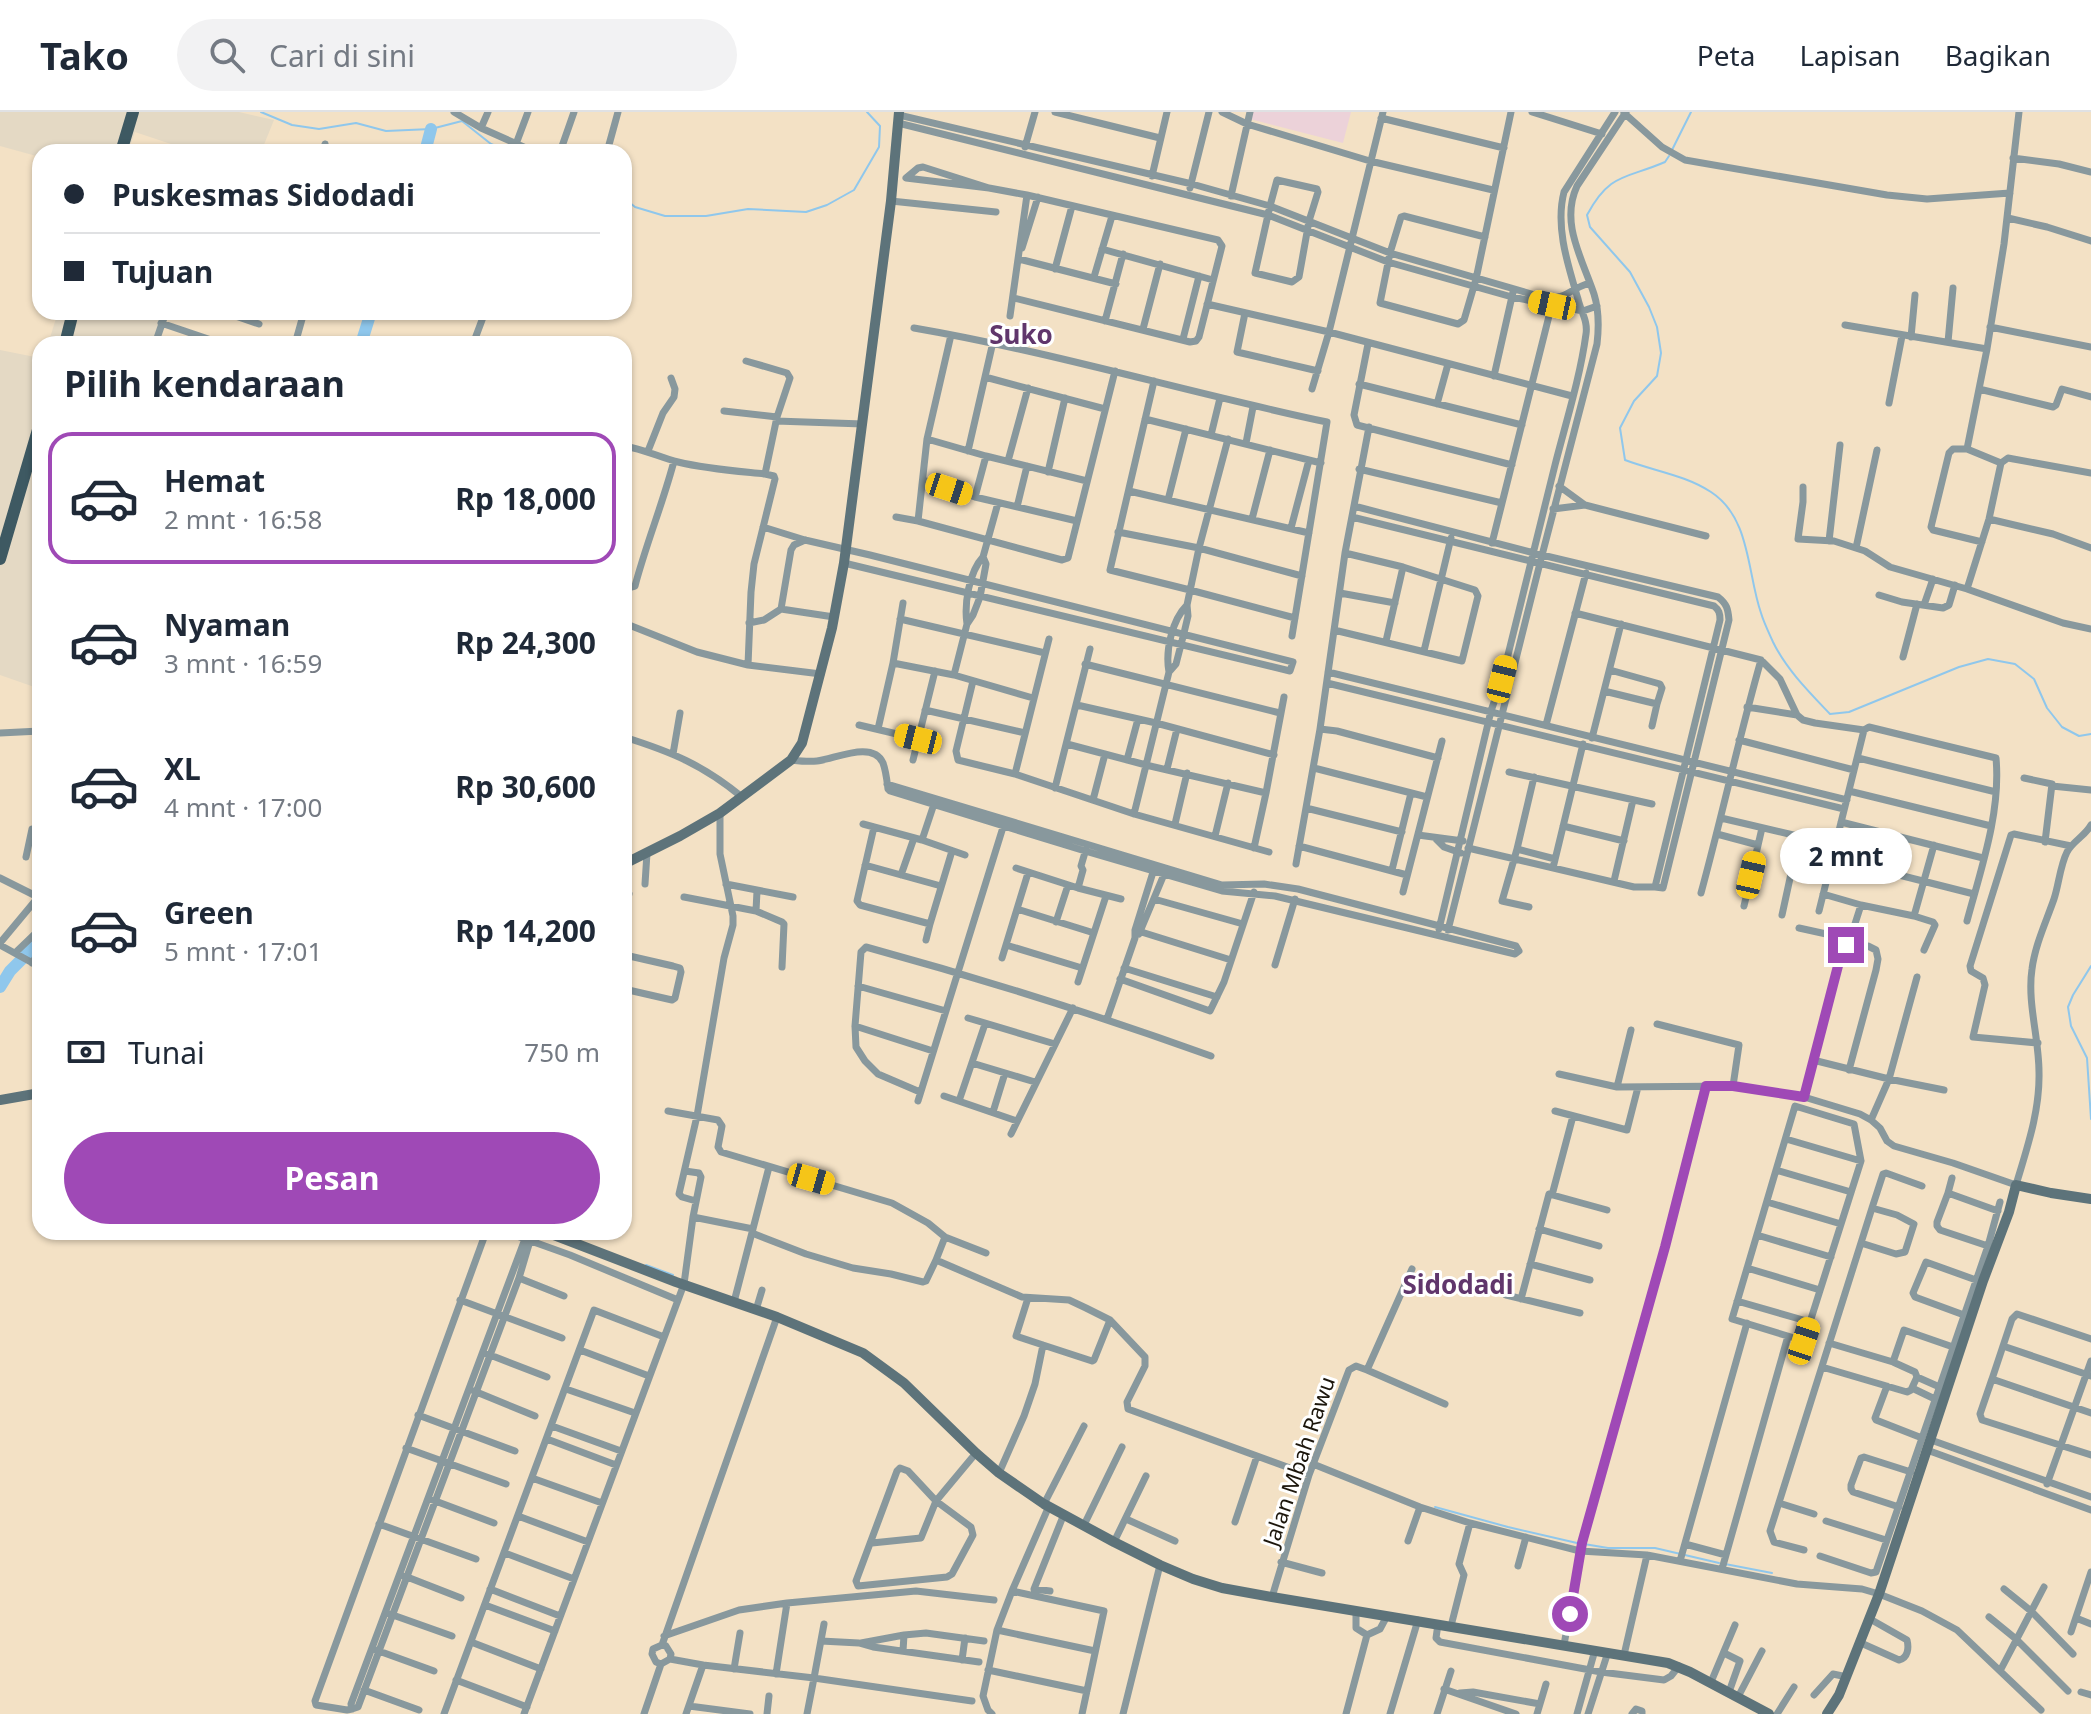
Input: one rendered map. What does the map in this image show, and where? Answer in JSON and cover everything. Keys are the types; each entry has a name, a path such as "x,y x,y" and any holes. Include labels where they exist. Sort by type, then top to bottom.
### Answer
{"main road":[{"path":"123,144 133,112"},
{"path":"0,559 32,450"}],"street":[{"path":"455,112 516,144 528,112"},
{"path":"481,128 488,112"},
{"path":"563,144 574,112"},
{"path":"609,144 618,112"},
{"path":"1025,150 1035,112"},
{"path":"1055,112 1160,138"},
{"path":"1152,176 1167,112"},
{"path":"1188,194 1209,112"},
{"path":"1222,112 1247,124 1370,161 1493,190"},
{"path":"1231,196 1250,112"},
{"path":"1485,237 1404,216 1399,220 1379,301 1382,305 1458,324 1464,320 1475,283 1485,237 1493,190 1511,112"},
{"path":"1532,112 1602,134"},
{"path":"1600,145 1602,134 1615,112"},
{"path":"1967,449 2008,218 2019,112"},
{"path":"1444,927 1501,719 1586,332 1560,224 1564,192 1600,145 1625,113 1662,147 1680,158 1887,195 1927,199 2010,193"},
{"path":"1312,389 1352,243 1382,115 1504,148"},
{"path":"632,860 720,813 791,760 802,743 821,674 844,563 899,117 1308,226 1389,257 1475,283 1583,311 1597,306"},
{"path":"1025,150 1192,184 1270,206 1308,226"},
{"path":"2013,158 2091,172"},
{"path":"1442,937 1460,841 1490,717 1553,509 1599,331 1597,306 1573,235 1570,210 1588,162"},
{"path":"906,178 923,167 989,188"},
{"path":"893,178 989,188 1038,197 1218,240 1222,246 1196,341 1014,298"},
{"path":"1277,180 1317,189 1299,277 1292,282 1258,275 1255,270 1268,215 1277,180"},
{"path":"1010,316 1027,195"},
{"path":"1020,256 1038,197"},
{"path":"891,201 996,212"},
{"path":"1055,269 1072,206"},
{"path":"1094,277 1112,216"},
{"path":"2008,218 2091,241"},
{"path":"1102,249 1213,280"},
{"path":"1105,321 1123,254"},
{"path":"1020,256 1055,269 1116,284"},
{"path":"1143,329 1160,264"},
{"path":"1183,339 1199,276"},
{"path":"1552,302 1589,283"},
{"path":"1948,342 1953,288"},
{"path":"1494,376 1513,293"},
{"path":"1889,403 1915,295"},
{"path":"1492,543 1552,302"},
{"path":"1207,304 1329,332 1494,376 1584,394"},
{"path":"1245,313 1237,352 1318,371"},
{"path":"157,336 162,320"},
{"path":"247,320 259,324"},
{"path":"161,323 199,336"},
{"path":"1845,325 1987,349"},
{"path":"1990,327 2091,347"},
{"path":"914,328 993,342 1253,407 1327,422 1292,636"},
{"path":"918,521 927,439 951,335"},
{"path":"968,451 993,342"},
{"path":"1368,344 1354,415 1357,425 1512,465"},
{"path":"746,361 789,375 765,474"},
{"path":"1437,404 1448,364"},
{"path":"896,517 1062,560 1068,558 1115,371"},
{"path":"985,377 1105,409"},
{"path":"648,451 663,413 674,397 671,378"},
{"path":"1154,381 1110,570 1295,618"},
{"path":"1359,384 1522,425"},
{"path":"1008,461 1028,388"},
{"path":"1979,389 2053,407 2062,389 2091,397"},
{"path":"1048,472 1065,398"},
{"path":"1211,435 1220,398"},
{"path":"1246,443 1253,407"},
{"path":"1569,407 1579,410"},
{"path":"724,411 776,419 863,424"},
{"path":"1145,419 1321,463"},
{"path":"1296,864 1314,768 1359,469 1369,427"},
{"path":"1168,500 1186,429"},
{"path":"927,439 1087,481"},
{"path":"1169,672 1176,664 1188,616 1187,605 1199,548 1228,439"},
{"path":"1829,541 1840,445"},
{"path":"632,448 711,469 774,476 754,564 748,665"},
{"path":"1982,542 1933,530 1930,524 1949,453 1953,449 1967,449 2001,463"},
{"path":"1252,519 1270,450"},
{"path":"1856,548 1877,450"},
{"path":"975,497 986,456"},
{"path":"1967,589 1989,519 2001,463 2008,458 2091,473"},
{"path":"1291,528 1309,460"},
{"path":"632,587 635,586 674,461"},
{"path":"1017,507 1027,466"},
{"path":"1359,469 1502,503"},
{"path":"923,480 975,497 1077,521"},
{"path":"1559,486 1585,505"},
{"path":"1803,487 1798,539 1829,541 1856,548 1890,567 1955,585 2063,623 2091,629"},
{"path":"1129,491 1309,533"},
{"path":"967,624 965,613 971,582 983,557 998,503"},
{"path":"1553,509 1585,505 1706,536"},
{"path":"1354,506 1492,543 1586,573 1714,606 1720,613 1718,648"},
{"path":"1352,517 1451,542 1718,597 1728,608 1729,620 1718,648 1655,887 1634,887 1468,848 1460,841 1418,835"},
{"path":"1989,519 2053,534 2091,548"},
{"path":"763,527 1290,671 1292,668"},
{"path":"1118,532 1199,548 1302,576"},
{"path":"1424,651 1453,532"},
{"path":"781,609 791,550 805,540"},
{"path":"1334,630 1462,661 1478,596 1475,590 1442,578 1345,553"},
{"path":"954,675 964,633 983,585 986,564 983,557"},
{"path":"844,563 980,597 1172,637"},
{"path":"1386,641 1403,567"},
{"path":"1546,725 1586,573"},
{"path":"1903,657 1920,605 1933,579"},
{"path":"1879,595 1920,605 1946,607 1955,585"},
{"path":"1340,593 1395,603"},
{"path":"878,729 903,603"},
{"path":"1134,814 1166,686 1172,637 1179,613 1187,605"},
{"path":"749,623 764,620 781,609 834,617"},
{"path":"1575,613 1761,660 1780,679 1797,715"},
{"path":"900,619 1045,653"},
{"path":"1553,868 1573,785 1590,743 1621,624"},
{"path":"632,626 697,652 748,665 821,674"},
{"path":"1015,774 1049,639"},
{"path":"1055,788 1090,649"},
{"path":"1701,893 1761,660"},
{"path":"893,663 954,675 1033,698"},
{"path":"1085,664 1280,713"},
{"path":"1610,670 1660,684 1662,688 1652,726"},
{"path":"913,760 935,671"},
{"path":"1327,678 1490,717 1546,725 1590,743"},
{"path":"973,681 956,751 958,760 1015,774 1134,814 1269,852"},
{"path":"1604,691 1657,704"},
{"path":"1254,848 1284,697"},
{"path":"1077,705 1274,755"},
{"path":"1747,707 1797,715 1815,723 1864,730 1869,727 1994,756 1997,760 1996,792 1991,826 1967,921"},
{"path":"925,710 1025,733"},
{"path":"673,754 680,713"},
{"path":"1127,760 1138,719"},
{"path":"1501,719 1688,767 1991,826"},
{"path":"859,725 918,739"},
{"path":"1167,769 1177,729"},
{"path":"1320,729 1438,758"},
{"path":"1819,911 1864,730"},
{"path":"0,733 32,731"},
{"path":"632,740 673,754 716,776 742,797"},
{"path":"1739,740 1854,770"},
{"path":"1403,892 1442,741"},
{"path":"1067,744 1266,793"},
{"path":"791,760 819,761 868,752 877,755 883,762 887,784 1090,849 1222,885 1298,889 1516,946 1519,951 1515,954 1442,937 1255,889"},
{"path":"1093,800 1105,754"},
{"path":"1858,758 1996,792"},
{"path":"1314,768 1427,797"},
{"path":"1509,772 1652,804"},
{"path":"1175,824 1187,773"},
{"path":"1730,776 1844,809"},
{"path":"1529,907 1502,901 1534,777"},
{"path":"2024,778 2051,783 2052,786 2091,790"},
{"path":"1215,836 1228,783"},
{"path":"2045,842 2052,786"},
{"path":"1392,870 1411,793"},
{"path":"1614,881 1633,800"},
{"path":"901,875 935,801"},
{"path":"1306,808 1402,832"},
{"path":"696,1201 680,1196 724,958 733,925 720,854 720,813"},
{"path":"1721,818 1836,845"},
{"path":"1004,822 958,973 919,1096 878,1074 865,1061 856,1047 855,1026 861,952 866,947 958,973 1073,1008 1211,1056"},
{"path":"1841,822 1983,858"},
{"path":"863,824 965,855"},
{"path":"1563,826 1624,841"},
{"path":"1827,1714 1839,1695 1870,1619 1944,1389 2009,1212 2039,1096 2031,971 2064,861 2071,846 2091,826"},
{"path":"874,827 858,904 930,924"},
{"path":"1744,906 1762,828"},
{"path":"26,857 32,829"},
{"path":"1717,834 1758,845"},
{"path":"2038,1043 1973,1037 1985,985 1983,978 1970,969 2009,837 2014,834 2071,846"},
{"path":"1782,915 1799,837"},
{"path":"1436,839 1444,847 1458,852 1468,848"},
{"path":"1914,916 1934,845"},
{"path":"1299,846 1407,875"},
{"path":"1078,888 1083,870 1087,868 1090,849"},
{"path":"1517,849 1555,859"},
{"path":"926,940 952,851"},
{"path":"645,884 647,853"},
{"path":"1832,858 1974,894"},
{"path":"865,865 941,886"},
{"path":"1016,868 1121,899"},
{"path":"1137,934 1155,868"},
{"path":"1107,1019 1137,934 1165,871"},
{"path":"1002,958 1028,873"},
{"path":"0,878 32,893"},
{"path":"726,884 793,897"},
{"path":"1056,922 1068,885"},
{"path":"1120,979 1205,1010 1211,1009 1255,889"},
{"path":"1275,965 1298,889"},
{"path":"756,911 757,891"},
{"path":"1823,894 1935,924 1924,950"},
{"path":"1078,982 1106,896"},
{"path":"684,897 756,911 782,922 782,967"},
{"path":"1154,899 1243,924"},
{"path":"32,905 0,944 32,963"},
{"path":"1804,1097 1839,962 1861,905"},
{"path":"1017,909 1094,933"},
{"path":"1799,928 1868,946 1878,954 1849,1070"},
{"path":"1137,934 1231,960"},
{"path":"16,954 32,937"},
{"path":"1006,945 1082,968"},
{"path":"632,958 680,968 681,972 672,1000 632,991"},
{"path":"1124,968 1217,997"},
{"path":"1871,1120 1889,1079 1917,977"},
{"path":"858,986 946,1011"},
{"path":"1011,1134 1073,1008"},
{"path":"968,1018 1055,1044"},
{"path":"959,1101 985,1024"},
{"path":"1657,1024 1739,1045 1733,1086"},
{"path":"855,1026 933,1051"},
{"path":"1617,1087 1631,1030"},
{"path":"1813,1060 1944,1090"},
{"path":"972,1063 1035,1082"},
{"path":"993,1112 1005,1073"},
{"path":"1559,1074 1617,1087 1733,1086 1804,1097 1860,1114 1880,1128 1887,1141 1894,1146 2016,1185 2091,1199"},
{"path":"1564,1645 1581,1547 1665,1247 1706,1086"},
{"path":"1555,1111 1627,1130 1638,1087"},
{"path":"0,1100 32,1094"},
{"path":"944,1096 1017,1121"},
{"path":"1795,1106 1854,1124 1861,1161 1804,1341 1732,1319 1795,1106"},
{"path":"668,1111 722,1123 718,1147 721,1152 892,1203 928,1223 945,1237 986,1253"},
{"path":"1552,1195 1573,1116"},
{"path":"1786,1139 1861,1161"},
{"path":"734,1302 769,1167"},
{"path":"1776,1170 1851,1192"},
{"path":"456,1680 525,1710 678,1300 701,1175 685,1171"},
{"path":"1804,1550 1774,1542 1770,1531 1883,1174 1922,1186"},
{"path":"1952,1178 1937,1226 1940,1230 1988,1246"},
{"path":"1944,1389 1953,1347 1999,1206 1948,1193"},
{"path":"1521,1299 1549,1194 1607,1210"},
{"path":"1767,1202 1841,1224"},
{"path":"1861,1243 1901,1254 1905,1252 1913,1229 1914,1224 1906,1219 1872,1208"},
{"path":"693,1217 752,1231 806,1254 853,1268 923,1282 945,1237"},
{"path":"1539,1229 1599,1246"},
{"path":"1757,1235 1831,1257"},
{"path":"483,1240 316,1705 358,1707 389,1613 529,1240"},
{"path":"501,1315 519,1278 529,1240"},
{"path":"543,1240 613,1265 683,1283 734,1302 757,1306 840,1342 877,1362 904,1383 973,1457 1046,1505 1114,1542 1193,1579 1272,1597 1679,1666 1769,1714"},
{"path":"558,1240 571,1249"},
{"path":"936,1260 1028,1298 1069,1300 1109,1322 1145,1357 1145,1366 1127,1402 1128,1409 1309,1475"},
{"path":"1964,1315 1915,1297 1913,1293 1926,1262 1976,1280"},
{"path":"1530,1264 1590,1280"},
{"path":"613,1265 678,1300"},
{"path":"1747,1268 1820,1290"},
{"name":"Jalan Mbah Rawu","path":"1272,1597 1309,1475 1349,1370 1356,1366 1367,1370 1412,1269"},
{"path":"519,1278 564,1296"},
{"path":"757,1306 762,1290"},
{"path":"1506,1295 1580,1313"},
{"path":"1028,1298 1018,1337 1092,1361 1109,1322"},
{"path":"460,1300 562,1338"},
{"path":"1737,1301 1810,1322"},
{"path":"583,1306 664,1337"},
{"path":"444,1714 594,1310"},
{"path":"2091,1339 2017,1314 2012,1319 1980,1414 1982,1420 2091,1455"},
{"path":"663,1640 777,1317"},
{"path":"1680,1560 1747,1323"},
{"path":"1893,1362 1904,1330 1953,1347"},
{"path":"1722,1569 1788,1336"},
{"path":"1829,1343 1893,1362 1944,1389"},
{"path":"999,1473 1035,1384 1043,1345"},
{"path":"2003,1346 2089,1375"},
{"path":"580,1350 649,1376"},
{"path":"486,1353 547,1377"},
{"path":"2043,1494 2089,1375 2091,1361"},
{"path":"1822,1367 1907,1392 1917,1377"},
{"path":"1367,1370 1445,1404"},
{"path":"1992,1379 2091,1413"},
{"path":"1887,1386 1876,1420 2043,1494 2091,1510"},
{"path":"1912,1388 1940,1401"},
{"path":"566,1389 635,1413"},
{"path":"473,1391 535,1416"},
{"path":"418,1415 515,1451"},
{"path":"552,1426 621,1451"},
{"path":"992,1714 983,1696 997,1630 1046,1505 1084,1426"},
{"path":"547,1439 616,1465"},
{"path":"1820,1556 1874,1573 1911,1472 1927,1443"},
{"path":"1927,1443 2091,1497"},
{"path":"1084,1525 1122,1447"},
{"path":"406,1448 506,1484"},
{"path":"872,1543 918,1540 923,1536 936,1501 973,1457"},
{"path":"1899,1507 1853,1492 1851,1485 1864,1457 1911,1472"},
{"path":"1235,1522 1256,1458"},
{"path":"1313,1464 1420,1507 1526,1537 1680,1560 1812,1586 1862,1589 1879,1594 1922,1611 1967,1638 2041,1710"},
{"path":"900,1468 908,1471 936,1501 973,1530 950,1576 858,1586 856,1581 897,1471 900,1468"},
{"path":"1114,1542 1146,1476"},
{"path":"532,1478 602,1503"},
{"path":"431,1500 494,1523"},
{"path":"1779,1503 1814,1514"},
{"path":"1408,1541 1420,1507"},
{"path":"1050,1591 1034,1589 1064,1514"},
{"path":"518,1516 588,1542"},
{"path":"1126,1519 1175,1541"},
{"path":"1826,1521 1886,1540"},
{"path":"1451,1626 1464,1575 1459,1564 1470,1523"},
{"path":"379,1524 476,1559"},
{"path":"1518,1566 1526,1537"},
{"path":"1684,1547 1725,1557"},
{"path":"505,1553 574,1579"},
{"path":"1624,1655 1647,1555"},
{"path":"1281,1562 1322,1573"},
{"path":"1123,1714 1160,1565"},
{"path":"2071,1632 2091,1572"},
{"path":"403,1575 461,1598"},
{"path":"2000,1671 2044,1587"},
{"path":"490,1589 560,1616"},
{"path":"2004,1589 2031,1611 2073,1654"},
{"path":"661,1664 652,1654 663,1640 739,1610 916,1591 994,1600"},
{"path":"1012,1591 1104,1611 1082,1714"},
{"path":"776,1674 787,1603"},
{"path":"485,1605 555,1631"},
{"path":"1356,1611 1356,1628 1367,1635"},
{"path":"389,1613 452,1636"},
{"path":"1367,1635 1380,1629 1387,1616"},
{"path":"1989,1617 2016,1639 2068,1691"},
{"path":"2076,1618 2091,1624"},
{"path":"1861,1643 1893,1659 1903,1659 1907,1653 1907,1640 1870,1619"},
{"path":"1390,1714 1418,1620"},
{"path":"807,1714 824,1624"},
{"path":"1438,1624 1436,1638 1440,1642 1601,1672 1664,1680 1679,1666"},
{"path":"1711,1682 1735,1625"},
{"path":"997,1630 1095,1651"},
{"path":"734,1669 740,1633"},
{"path":"859,1643 926,1633 984,1641"},
{"path":"903,1651 904,1635"},
{"path":"1346,1714 1367,1635"},
{"path":"962,1660 965,1638"},
{"path":"663,1640 670,1650 670,1659"},
{"path":"821,1641 859,1643 979,1662"},
{"path":"471,1642 541,1669"},
{"path":"352,1709 351,1704 376,1650"},
{"path":"376,1650 434,1671"},
{"path":"1577,1714 1595,1650"},
{"path":"1733,1694 1762,1651"},
{"path":"1588,1714 1608,1652"},
{"path":"1724,1653 1740,1661 1733,1694"},
{"path":"644,1714 661,1664 670,1659 972,1701"},
{"path":"703,1665 688,1710 750,1714"},
{"path":"988,1670 1087,1691"},
{"path":"1437,1714 1451,1671"},
{"path":"1814,1695 1831,1675 1836,1673 1847,1677"},
{"path":"1537,1714 1546,1684"},
{"path":"1777,1714 1794,1687"},
{"path":"1444,1689 1516,1714"},
{"path":"364,1690 419,1710"},
{"path":"1460,1693 1473,1692 1540,1704"},
{"path":"2081,1692 2091,1695"},
{"path":"767,1714 769,1696"},
{"path":"1632,1714 1635,1709 1641,1710 1642,1714"}],"shaded area":[{"path":"0,112 239,112 274,120 264,144 171,144 135,132 131,144 32,144 32,155 0,146"},
{"path":"1248,112 1351,112 1343,143 1246,118"},
{"path":"56,320 160,320 154,336 50,336"},
{"path":"0,350 32,356 32,686 0,675"}],"waterway":[{"path":"261,112 292,125 319,129 356,123 386,131 431,129 462,121 491,144"},
{"path":"632,205 665,216 706,216 748,209 806,212 827,205 854,190 879,147 880,126 867,112"},
{"path":"1672,150 1691,112"},
{"path":"427,144 431,129"},
{"path":"1669,156 1665,162 1612,184 1603,191 1587,215 1590,227 1630,272 1657,327 1661,353 1657,376 1634,401 1620,428 1625,460 1691,481 1724,503 1741,531 1756,597 1778,652 1830,714 1849,712 1959,667 1988,659 2015,664 2034,679 2047,708 2062,727 2079,736 2091,734"},
{"path":"364,336 368,320"},
{"path":"0,987 10,971 32,949"},
{"path":"2091,966 2068,1007 2071,1026 2087,1058 2091,1119"},
{"path":"646,1265 673,1275"},
{"path":"1435,1507 1577,1543"},
{"path":"1584,1544 1608,1548 1655,1548 1719,1563"},
{"path":"1725,1564 1772,1573"}],"district":[{"name":"Suko","path":"1021,334"},
{"name":"Sidodadi","path":"1458,1284"}],"route":[{"path":"1570,1614 1582,1543 1665,1247 1706,1086 1763,1089 1804,1097 1846,945"}]}
